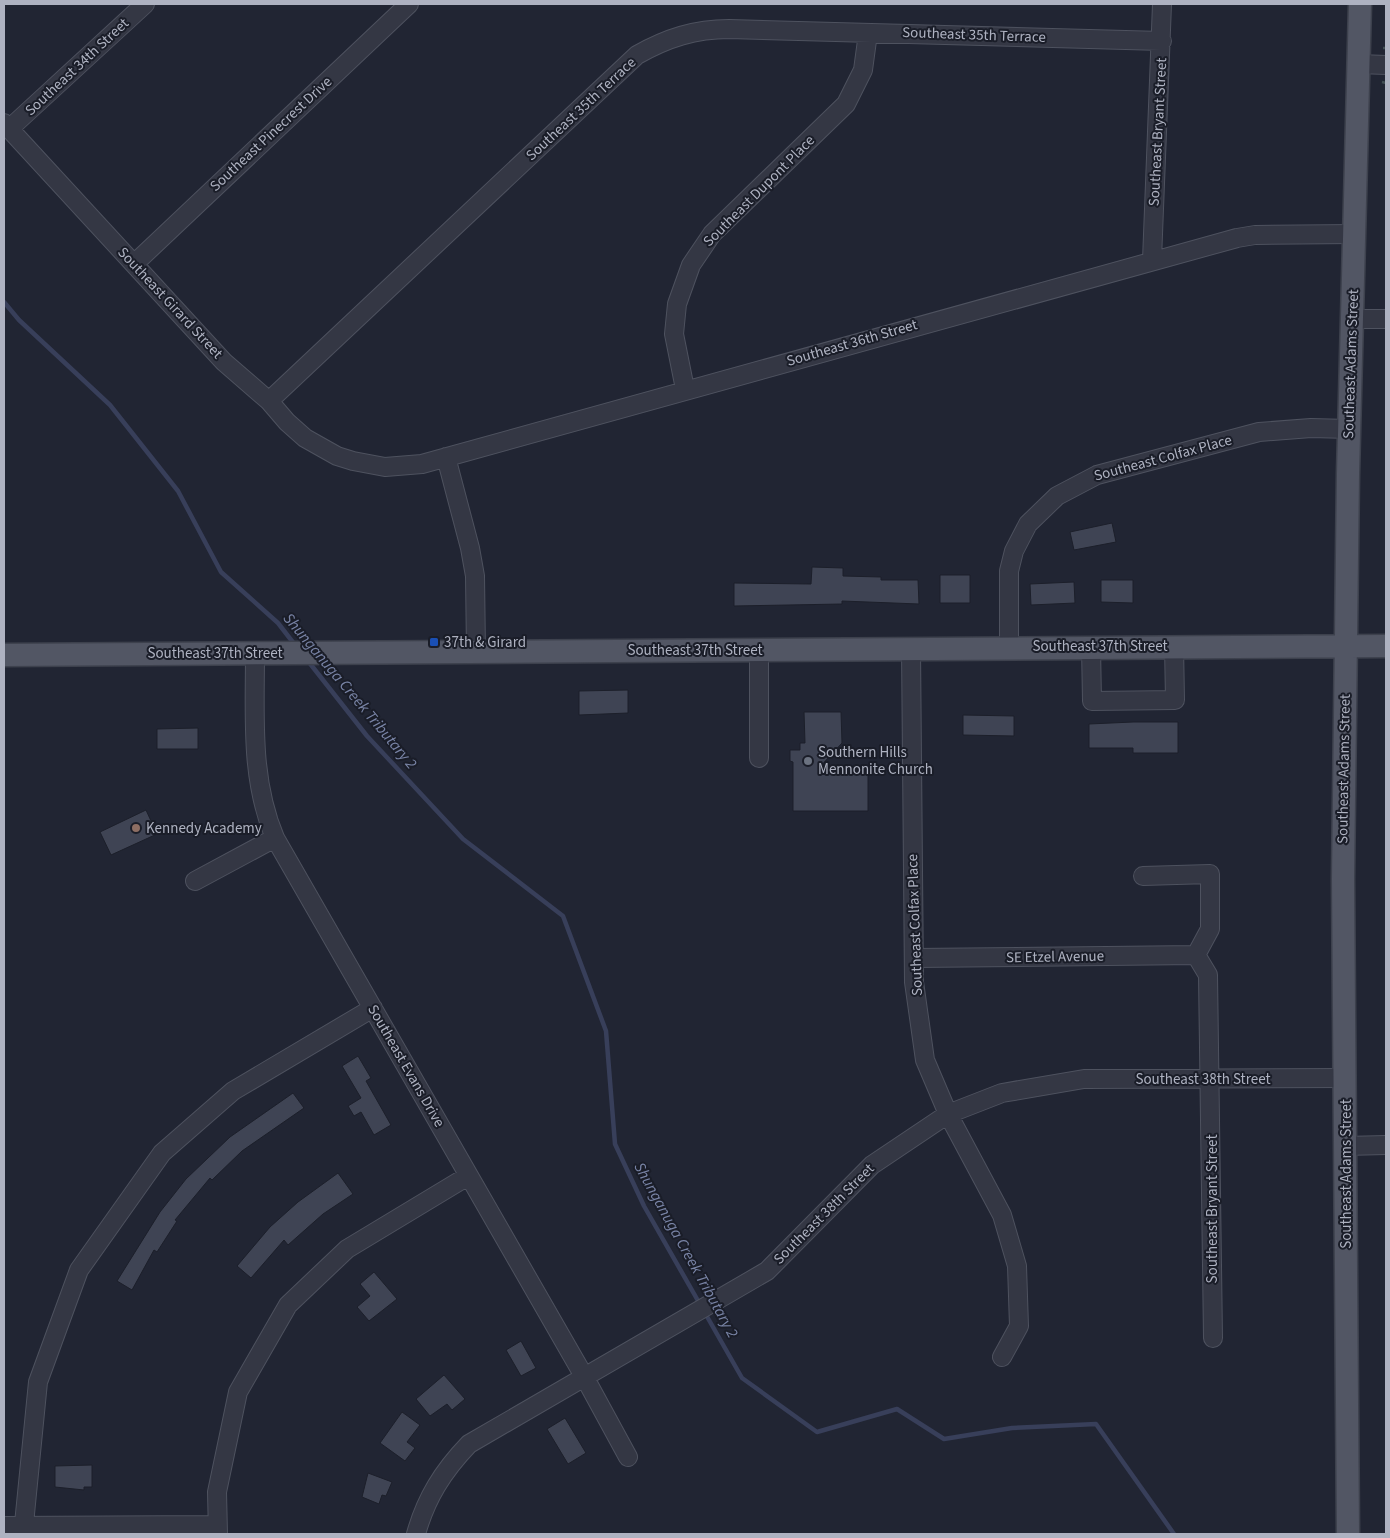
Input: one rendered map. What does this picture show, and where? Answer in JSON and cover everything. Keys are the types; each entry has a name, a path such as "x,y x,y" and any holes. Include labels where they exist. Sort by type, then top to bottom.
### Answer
{"main road":[{"name":"Southeast Adams Street","path":"1348,1534 1343,879 1349,428 1360,4"},
{"name":"Southeast 37th Street","path":"4,655 1091,646 1386,646"}],"street":[{"name":"Southeast 34th Street","path":"6,126 145,4"},
{"name":"Southeast Pinecrest Drive","path":"134,264 408,4"},
{"name":"Southeast Bryant Street","path":"1152,260 1162,4"},
{"name":"Southeast 35th Terrace","path":"269,401 637,55 676,36 712,29 1162,41"},
{"name":"Southeast Dupont Place","path":"685,390 674,334 677,304 691,265 712,234 846,104 863,70 868,32"},
{"path":"1358,64 1386,65"},
{"name":"Southeast Girard Street","path":"6,126 224,362 269,401 305,438 337,456 353,461"},
{"name":"Southeast 36th Street","path":"353,461 379,466 410,466 1152,260 1255,235 1355,234"},
{"path":"1352,319 1386,319"},
{"name":"Southeast Colfax Place","path":"1009,647 1009,571 1014,552 1028,524 1057,496 1097,475 1259,432 1311,428 1349,428"},
{"path":"446,456 470,548 475,576 476,652"},
{"path":"1091,646 1092,701 1175,700 1174,646"},
{"name":"Southeast Colfax Place","path":"911,648 914,982 925,1060 948,1114 1002,1215 1017,1266 1019,1326 1002,1357"},
{"path":"759,649 759,758"},
{"name":"Southeast Evans Drive","path":"260,653 255,745 257,777 263,804 275,838 585,1378 628,1457"},
{"path":"195,881 275,838"},
{"path":"1143,876 1210,874 1210,929 1196,956"},
{"name":"Southeast Bryant Street","path":"1196,956 1208,975 1211,1079 1213,1338"},
{"name":"SE Etzel Avenue","path":"914,958 1196,956"},
{"path":"23,1530 38,1382 79,1270 162,1153 233,1091 373,1008"},
{"name":"Southeast 38th Street","path":"416,1534 434,1488 445,1470 469,1444 767,1271 872,1165 948,1114 1002,1093 1084,1079 1345,1078"},
{"path":"1345,1146 1386,1145"},
{"path":"4,1526 23,1530 218,1530 217,1492 238,1392 288,1305 347,1249 468,1176"}],"path":[{"path":"1382,82 1386,83"}],"building":[{"path":"1112,523 1116,542 1074,550 1070,532"},
{"path":"812,567 843,568 843,576 881,577 881,580 918,580 919,604 842,601 842,604 734,606 734,583 811,584"},
{"path":"940,575 970,575 970,603 940,603"},
{"path":"1101,580 1133,580 1133,603 1101,602"},
{"path":"1074,582 1075,603 1031,605 1030,584"},
{"path":"628,690 628,713 579,715 579,691"},
{"name":"Southern Hills Mennonite Church","path":"804,712 841,712 842,743 818,769 868,769 868,811 793,811 793,762 790,761 790,750 800,750 800,743 805,743"},
{"path":"963,715 1014,716 1014,736 963,735"},
{"path":"1178,722 1178,753 1133,753 1133,748 1089,748 1089,724"},
{"path":"198,728 198,749 157,749 157,729"},
{"path":"146,810 157,834 111,855 100,832"},
{"path":"358,1056 371,1078 366,1081 391,1125 374,1135 361,1112 354,1116 348,1106 361,1098 342,1066"},
{"path":"293,1093 304,1108 242,1151 212,1180 210,1178 175,1220 177,1221 157,1252 154,1250 132,1290 117,1281 160,1212 186,1179 230,1137"},
{"path":"338,1173 353,1194 323,1214 288,1245 284,1240 251,1278 237,1266 270,1227 298,1202"},
{"path":"374,1272 397,1299 369,1321 357,1307 370,1296 360,1284"},
{"path":"521,1341 536,1368 521,1376 506,1350"},
{"path":"444,1375 465,1399 452,1410 447,1404 430,1416 416,1399"},
{"path":"402,1412 420,1425 407,1442 415,1448 405,1461 380,1443"},
{"path":"565,1418 586,1453 568,1464 547,1429"},
{"path":"92,1465 92,1487 84,1487 84,1490 55,1487 55,1466"},
{"path":"368,1473 392,1482 386,1496 382,1495 379,1504 362,1497"}],"waterway":[{"name":"Shunganuga Creek Tributary 2","path":"4,302 19,320 110,405 178,491 221,572 278,623 295,645"},
{"name":"Shunganuga Creek Tributary 2","path":"308,661 367,736 463,839 563,916 606,1031 615,1144 644,1206 701,1306"},
{"name":"Shunganuga Creek Tributary 2","path":"705,1313 742,1378 817,1432 897,1409 944,1439 1012,1428 1096,1424 1174,1534"}],"place":[{"name":"37th & Girard","path":"434,642"},
{"name":"Southern Hills Mennonite Church","path":"808,761"},
{"name":"Kennedy Academy","path":"136,828"}]}
